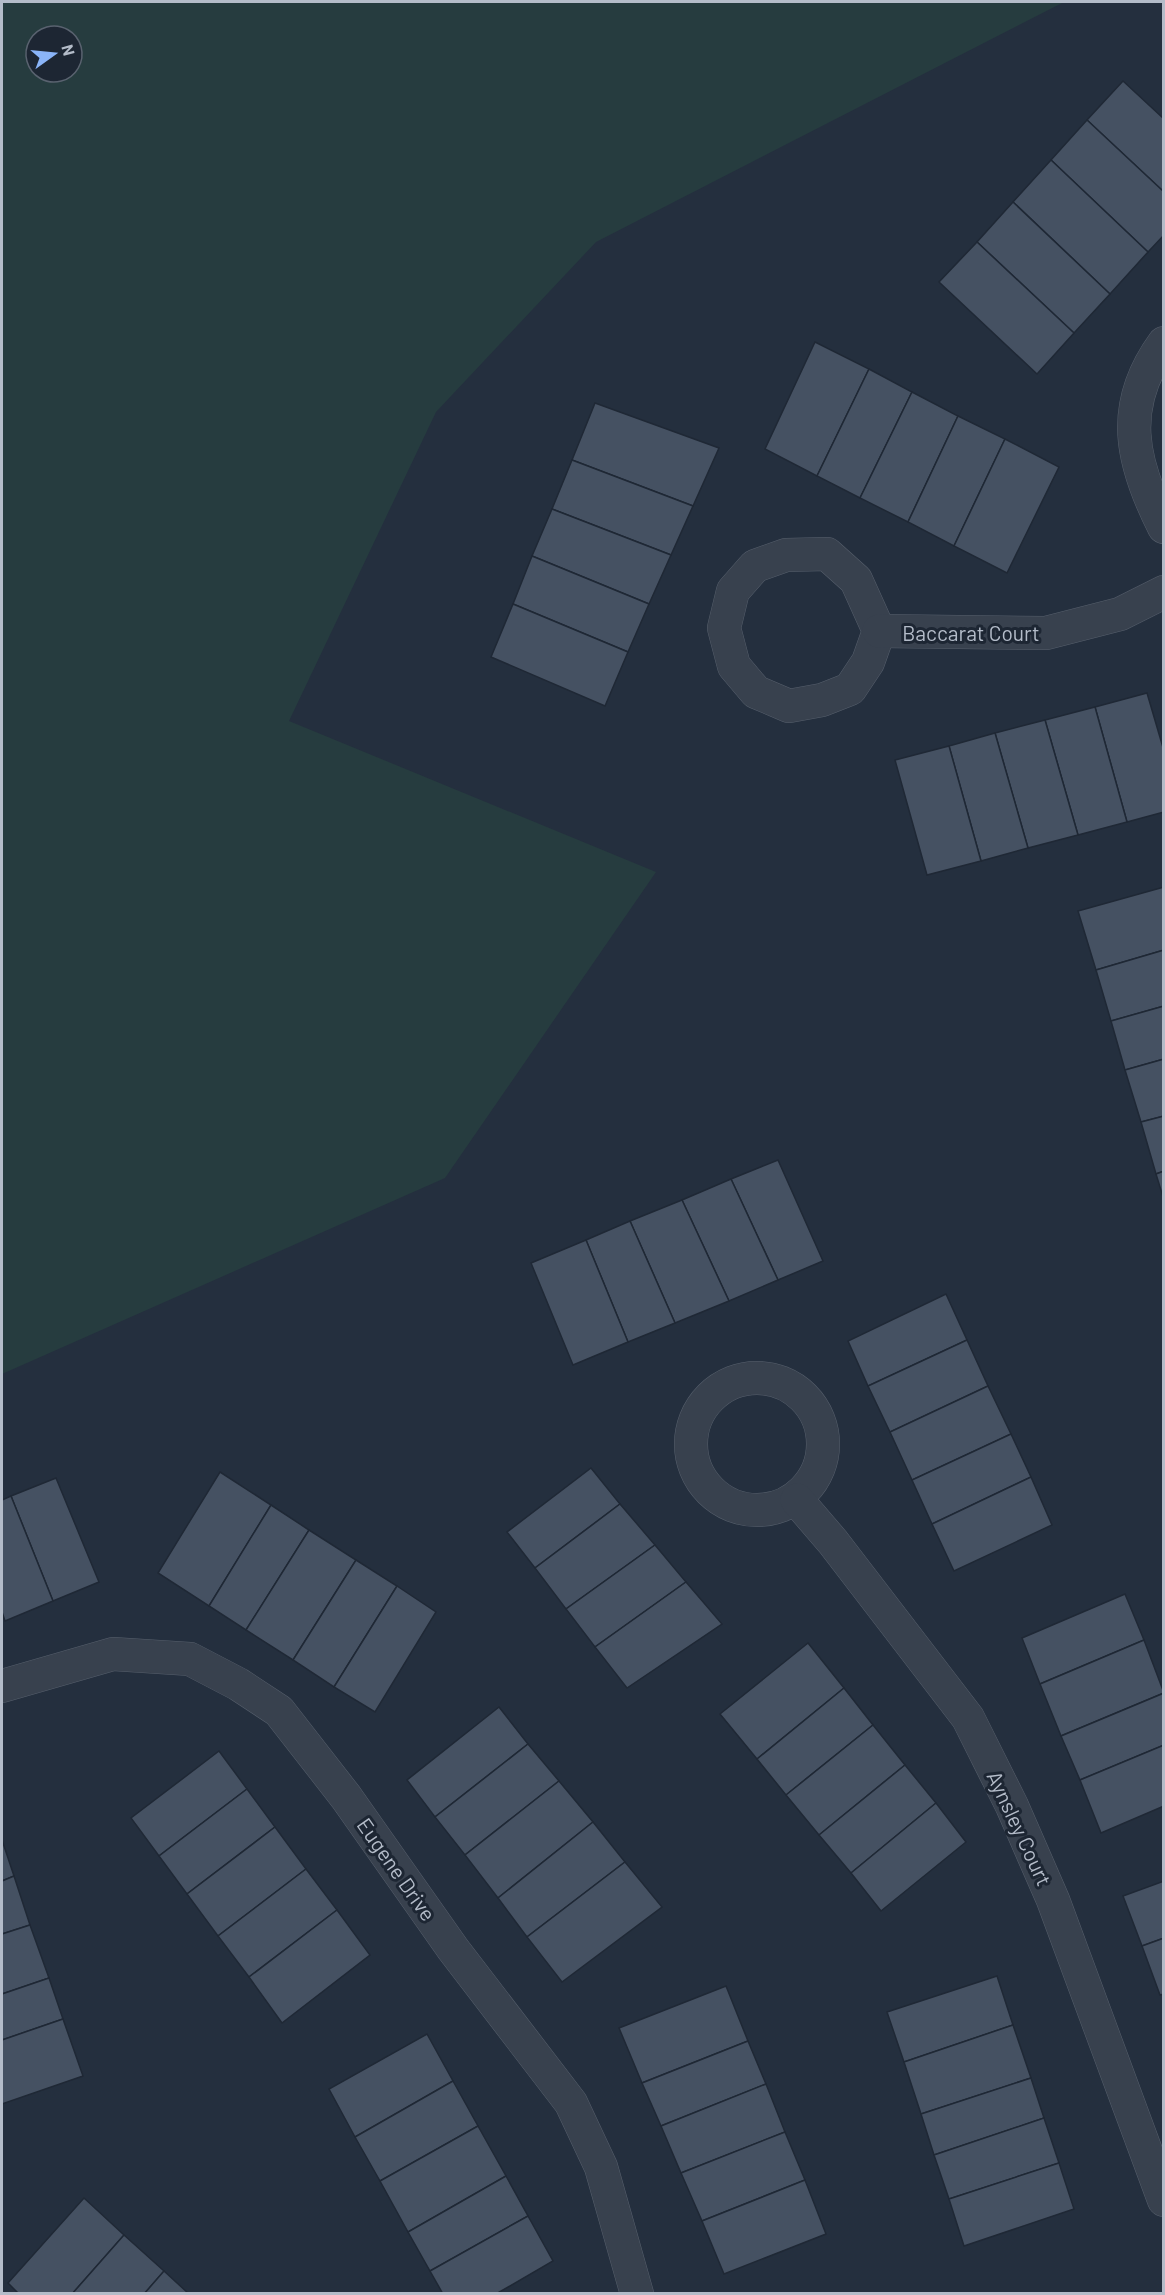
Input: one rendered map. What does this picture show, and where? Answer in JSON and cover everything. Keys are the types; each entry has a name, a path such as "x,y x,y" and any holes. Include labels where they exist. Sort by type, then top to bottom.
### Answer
{"street":[{"path":"1164,343 1150,362 1140,387 1134,412 1134,439 1137,465 1145,490 1164,527"},
{"name":"Baccarat Court","path":"827,554 856,580 879,631 868,662 850,689 822,700 789,706 756,692 734,666 724,628 733,591 755,566 786,555 827,554"},
{"name":"Baccarat Court","path":"879,631 1046,633 1120,614 1164,592"},
{"path":"743,1378 770,1378 794,1388 812,1407 822,1431 823,1458 815,1481 796,1500 772,1509 746,1509 721,1500 702,1482 691,1458 691,1431 700,1407 719,1388 743,1378"},
{"name":"Aynsley Court","path":"796,1500 833,1542 968,1718 1012,1806 1053,1900 1164,2200"},
{"name":"Eugene Drive","path":"2,1686 114,1654 190,1659 238,1684 279,1711 346,1797 453,1949 571,2103 601,2167 637,2294"}],"green space":[{"path":"2,2 1064,2 596,242 436,412 289,721 656,872 445,1178 2,1374"}],"building":[{"path":"1123,81 1164,119 1164,192 1087,120"},
{"path":"1087,120 1164,192 1164,235 1148,252 1051,160"},
{"path":"1051,160 1148,252 1110,294 1013,202"},
{"path":"1013,202 1110,294 1074,333 977,242"},
{"path":"977,242 1074,333 1037,374 939,282"},
{"path":"815,342 869,369 817,476 765,449"},
{"path":"869,369 912,392 860,498 817,476"},
{"path":"912,392 958,416 908,522 860,498"},
{"path":"595,403 719,448 693,506 572,460"},
{"path":"958,416 1005,439 954,546 908,522"},
{"path":"1005,439 1059,467 1007,573 954,546"},
{"path":"572,460 693,506 671,555 552,509"},
{"path":"552,509 671,555 649,604 532,556"},
{"path":"532,556 649,604 628,652 513,604"},
{"path":"513,604 628,652 605,706 491,657"},
{"path":"1147,693 1164,751 1164,812 1127,822 1095,707"},
{"path":"1095,707 1127,822 1078,835 1045,720"},
{"path":"1045,720 1078,835 1028,848 995,733"},
{"path":"995,733 1028,848 981,861 949,746"},
{"path":"949,746 981,861 927,875 895,760"},
{"path":"1164,887 1164,950 1096,970 1078,911"},
{"path":"1164,950 1164,1006 1111,1021 1096,970"},
{"path":"1164,1006 1164,1059 1125,1070 1111,1021"},
{"path":"1164,1059 1164,1116 1141,1122 1125,1070"},
{"path":"1164,1116 1164,1171 1156,1174 1141,1122"},
{"path":"778,1160 823,1261 778,1280 731,1179"},
{"path":"1164,1171 1164,1200 1156,1174"},
{"path":"731,1179 778,1280 729,1301 682,1200"},
{"path":"682,1200 729,1301 675,1323 630,1221"},
{"path":"630,1221 675,1323 628,1342 586,1240"},
{"path":"586,1240 628,1342 573,1365 531,1263"},
{"path":"946,1294 967,1340 868,1386 848,1341"},
{"path":"967,1340 988,1386 890,1432 868,1386"},
{"path":"988,1386 1011,1434 912,1480 890,1432"},
{"path":"1011,1434 1031,1477 932,1524 912,1480"},
{"path":"591,1468 620,1504 535,1568 507,1532"},
{"path":"220,1472 271,1505 209,1606 158,1573"},
{"path":"1031,1477 1052,1525 954,1571 932,1524"},
{"path":"56,1478 99,1582 53,1601 11,1496"},
{"path":"11,1496 53,1601 5,1621 2,1612 2,1500"},
{"path":"620,1504 655,1545 566,1609 535,1568"},
{"path":"271,1505 309,1530 246,1630 209,1606"},
{"path":"309,1530 356,1560 293,1660 246,1630"},
{"path":"655,1545 686,1582 595,1647 566,1609"},
{"path":"356,1560 397,1586 334,1687 293,1660"},
{"path":"686,1582 722,1624 627,1688 595,1647"},
{"path":"397,1586 436,1612 375,1712 334,1687"},
{"path":"1125,1594 1144,1640 1040,1684 1022,1638"},
{"path":"1144,1640 1164,1693 1061,1736 1040,1684"},
{"path":"808,1643 844,1688 757,1759 720,1714"},
{"path":"844,1688 873,1725 786,1795 757,1759"},
{"path":"1164,1693 1164,1745 1080,1780 1061,1736"},
{"path":"499,1707 528,1744 435,1817 407,1780"},
{"path":"873,1725 905,1765 819,1835 786,1795"},
{"path":"528,1744 559,1781 465,1855 435,1817"},
{"path":"1164,1745 1164,1806 1101,1833 1080,1780"},
{"path":"219,1751 247,1789 159,1856 131,1818"},
{"path":"905,1765 936,1803 851,1873 819,1835"},
{"path":"559,1781 593,1822 498,1898 465,1855"},
{"path":"247,1789 275,1827 187,1894 159,1856"},
{"path":"936,1803 966,1842 881,1911 851,1873"},
{"path":"593,1822 625,1862 527,1937 498,1898"},
{"path":"275,1827 306,1869 218,1936 187,1894"},
{"path":"2,1840 14,1876 2,1881"},
{"path":"625,1862 662,1907 562,1982 527,1937"},
{"path":"306,1869 337,1910 249,1977 218,1936"},
{"path":"14,1876 30,1925 2,1934 2,1881"},
{"path":"1164,1881 1164,1938 1142,1946 1123,1896"},
{"path":"337,1910 370,1955 282,2023 249,1977"},
{"path":"30,1925 49,1978 2,1994 2,1934"},
{"path":"1164,1938 1164,1994 1160,1995 1142,1946"},
{"path":"997,1976 1013,2025 904,2062 887,2012"},
{"path":"49,1978 63,2019 2,2040 2,1994"},
{"path":"726,1986 748,2041 642,2083 619,2028"},
{"path":"63,2019 83,2076 2,2104 2,2040"},
{"path":"1013,2025 1031,2078 921,2114 904,2062"},
{"path":"427,2034 453,2081 355,2137 329,2089"},
{"path":"748,2041 766,2084 661,2126 642,2083"},
{"path":"1031,2078 1044,2118 934,2155 921,2114"},
{"path":"453,2081 478,2126 380,2181 355,2137"},
{"path":"766,2084 785,2132 681,2173 661,2126"},
{"path":"1044,2118 1059,2163 949,2199 934,2155"},
{"path":"478,2126 506,2176 408,2232 380,2181"},
{"path":"785,2132 805,2180 702,2221 681,2173"},
{"path":"1059,2163 1074,2209 964,2246 949,2199"},
{"path":"506,2176 528,2216 430,2271 408,2232"},
{"path":"805,2180 826,2234 724,2274 702,2221"},
{"path":"84,2198 124,2235 72,2294 19,2294 8,2283"},
{"path":"528,2216 553,2261 496,2294 443,2294 430,2271"},
{"path":"124,2235 164,2271 144,2294 72,2294"},
{"path":"164,2271 189,2294 144,2294"}]}
